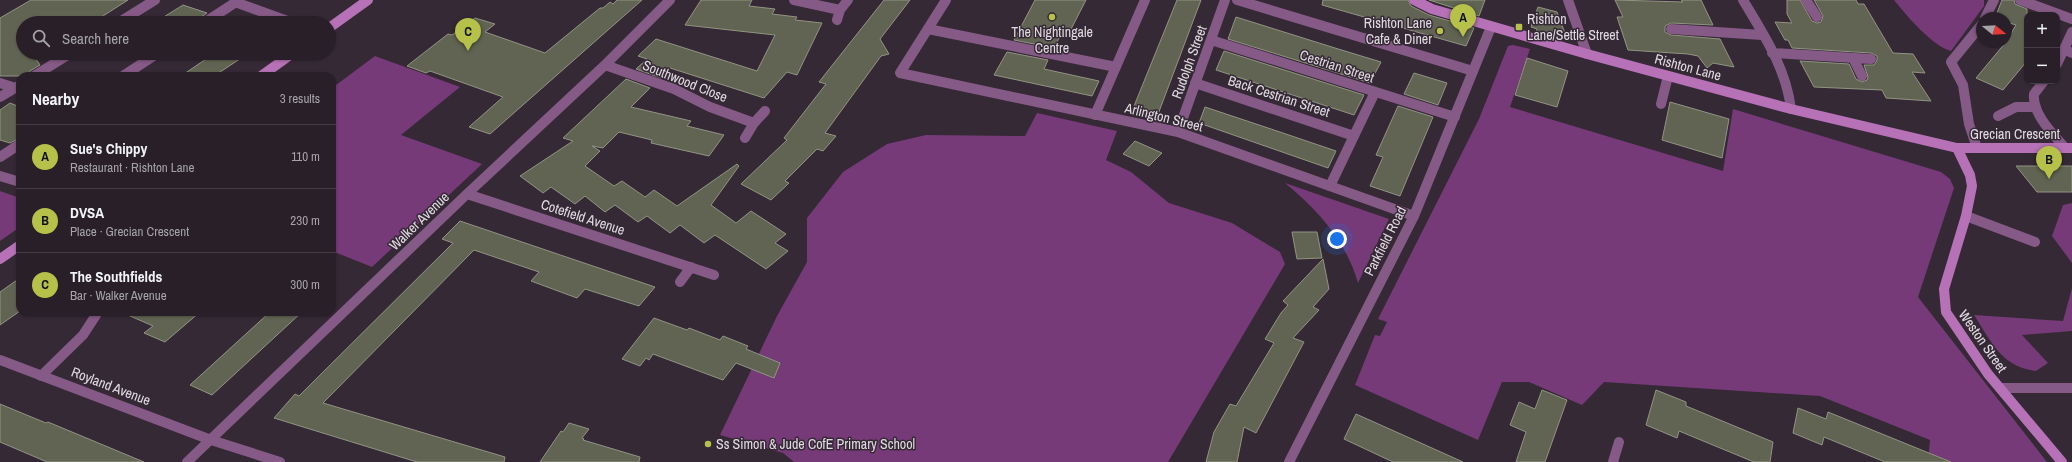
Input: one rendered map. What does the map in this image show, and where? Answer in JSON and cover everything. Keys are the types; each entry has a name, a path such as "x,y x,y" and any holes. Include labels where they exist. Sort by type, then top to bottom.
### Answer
{"street":[{"path":"129,16 155,0"},
{"path":"336,23 368,0"},
{"name":"Walker Avenue","path":"187,462 467,194 605,65 670,0"},
{"path":"794,0 840,10"},
{"path":"837,20 840,10 848,0"},
{"path":"946,0 928,28 1116,67"},
{"path":"1095,115 1145,0"},
{"name":"Rudolph Street","path":"1178,132 1225,0"},
{"path":"1237,0 1473,71"},
{"name":"Rishton Lane","path":"1414,0 1432,8 1491,27 1587,54 1792,109 1957,148"},
{"path":"1568,0 1587,54"},
{"path":"1743,0 1789,88 1792,109"},
{"path":"1806,0 1817,17"},
{"path":"1988,12 1994,0"},
{"path":"2020,0 2072,18"},
{"path":"214,16 237,1 275,16"},
{"name":"Parkfield Road","path":"1290,462 1414,216 1491,27"},
{"name":"Arlington Street","path":"928,28 900,73 1178,132 1414,216"},
{"path":"1671,29 1762,35"},
{"path":"1976,31 1951,62 1962,78 1965,86 1968,122 1977,148"},
{"path":"2060,61 2068,52 2072,32"},
{"name":"Cestrian Street","path":"1211,40 1454,118"},
{"path":"1772,53 1871,59"},
{"path":"1853,58 1862,76"},
{"path":"40,72 59,60"},
{"path":"129,72 147,60"},
{"path":"267,72 283,60"},
{"name":"Southwood Close","path":"605,65 674,89 710,107 754,123"},
{"path":"1661,104 1668,76"},
{"path":"0,83 16,86"},
{"name":"Back Cestrian Street","path":"1195,83 1354,136"},
{"path":"2042,84 2034,94 2036,107 2068,148"},
{"path":"0,97 16,87"},
{"path":"1330,186 1375,92"},
{"path":"1998,116 2016,108 2036,107"},
{"path":"746,138 754,123 765,112"},
{"path":"0,157 16,147"},
{"name":"Grecian Crescent","path":"1957,148 2068,148"},
{"name":"Weston Street","path":"1957,148 1970,175 1972,186 1966,216 1944,289 1944,306 1951,321 2000,388 2062,462"},
{"path":"0,176 16,181"},
{"name":"Cotefield Avenue","path":"467,194 714,274"},
{"path":"1966,216 2035,242"},
{"path":"0,259 16,248"},
{"path":"680,282 691,267"},
{"path":"42,376 83,335 95,316"},
{"name":"Royland Avenue","path":"0,360 211,440 280,462"},
{"path":"2000,388 2072,388"},
{"path":"1613,462 1618,442"}],"shaded area":[{"path":"1894,0 1984,0 1984,6 1980,12 1976,12 1976,17 1951,51 1928,37"},
{"path":"1513,45 1530,49 1510,107 1723,171 1733,109 1941,172 1950,179 1954,188 1918,297 2047,462 1928,462 1930,440 1820,396 1604,382 1582,405 1529,382 1502,382 1478,440 1355,385 1375,335 1380,336 1387,322 1378,319 1479,119 1508,46"},
{"path":"375,56 460,87 401,135 482,164 372,267 336,253 336,85"},
{"path":"1037,113 1117,131 1106,160 1131,172 1169,203 1232,223 1280,252 1285,264 1168,462 794,462 783,453 720,435 777,316 807,262 807,218 843,172 887,144 926,135 1025,136"},
{"path":"1285,183 1389,219 1358,283 1346,253 1329,227 1309,204"},
{"path":"0,191 16,197 16,230 0,241"},
{"path":"2072,203 2072,263 2052,236 2063,205"},
{"path":"2072,288 2072,331 2022,335 2048,363 2036,371 2024,369 2005,358 1992,343 1974,315 2063,321"}],"building":[{"path":"31,0 128,0 103,16 16,16 16,60 37,60 40,65 30,72 16,72 16,76 0,76 0,18"},
{"path":"617,0 642,0 490,134 469,127 503,97 430,71 426,73 407,66 448,34 452,35 475,18 495,24 485,32 545,53 600,8 603,8 610,2 613,4"},
{"path":"701,0 752,0 749,6 775,9 772,14 797,17 795,20 822,23 797,75 787,72 764,98 670,68 661,78 636,69 647,59 638,56 656,39 757,71 775,35 685,25"},
{"path":"884,0 910,0 880,39 889,54 881,56 825,133 836,136 823,151 817,149 785,181 789,183 771,200 741,184 787,140 784,138 826,84 819,82"},
{"name":"The Nightingale Centre","path":"1035,0 1086,0 1068,35 1061,34 1054,48 1014,40"},
{"path":"1177,0 1201,0 1157,117 1132,111"},
{"path":"1323,0 1408,0 1411,6 1429,15 1474,28 1466,46 1322,5"},
{"path":"1429,0 1485,0 1479,16"},
{"path":"1615,0 1683,2 1681,0 1701,0 1713,25 1671,23 1665,26 1665,32 1671,35 1720,39 1734,67 1713,63 1707,68 1698,56 1688,54 1628,50 1617,17 1623,17"},
{"path":"1787,0 1800,0 1812,21 1817,23 1821,22 1823,16 1814,0 1856,0 1858,4 1864,4 1893,53 1913,54 1925,73 1912,72 1931,101 1886,98 1882,90 1814,87 1800,61 1849,64 1856,79 1862,82 1867,80 1868,77 1864,65 1874,65 1877,60 1877,56 1871,53 1792,48 1788,40 1785,40 1775,22 1792,23 1787,14"},
{"path":"2002,0 2014,0 2015,4 2027,9 2027,12 2024,12 2024,65 2003,90 1976,78 2001,48 2012,48 2012,32 2016,25 2012,24 2012,12 1997,12"},
{"path":"183,5 207,13 203,16 165,16"},
{"path":"1538,7 1557,12 1565,33 1553,37 1536,32 1537,29 1531,27"},
{"path":"1236,17 1381,62 1370,83 1228,39"},
{"path":"1224,51 1364,95 1354,115 1216,70"},
{"path":"1007,52 1048,60 1044,69 1099,81 1092,96 994,75"},
{"path":"1527,58 1568,71 1557,107 1515,95"},
{"path":"205,60 238,60 220,72 187,72"},
{"path":"1414,73 1447,83 1438,105 1404,94"},
{"path":"626,79 650,88 631,107 691,121 687,126 724,135 709,156 651,143 652,140 619,132 603,148 592,146 600,151 585,166 614,186 622,181 645,197 654,190 677,206 737,164 739,166 711,205 736,223 751,211 786,234 775,243 788,251 766,269 715,235 704,243 680,225 670,233 647,216 638,222 615,205 605,212 585,196 575,204 551,187 543,193 520,176 573,141 563,138"},
{"path":"1670,102 1729,119 1722,158 1662,140"},
{"path":"10,103 16,105 16,140 10,143 0,140 0,110"},
{"path":"1398,106 1433,117 1400,196 1370,186 1383,157 1376,155"},
{"path":"1205,107 1336,151 1328,168 1199,123"},
{"path":"1135,141 1162,153 1149,166 1123,154"},
{"path":"2016,166 2072,166 2072,192 2037,192"},
{"path":"460,221 655,287 639,306 585,289 577,298 531,281 539,272 474,250 323,403 505,457 504,462 417,462 274,418 295,394 299,396 453,243 442,239"},
{"path":"1292,232 1317,232 1322,258 1297,259"},
{"path":"1323,259 1329,289 1313,307 1319,310 1293,338 1304,342 1256,433 1244,427 1237,462 1206,462 1214,432 1230,404 1236,406 1274,343 1265,339 1281,313 1288,305 1283,301"},
{"path":"16,281 16,314 0,325 0,292"},
{"path":"130,316 195,316 165,342 144,333 153,326"},
{"path":"266,316 298,316 212,395 190,385"},
{"path":"654,318 687,330 689,328 720,340 723,336 748,346 746,349 780,363 774,378 736,363 723,380 653,354 649,360 646,358 640,366 622,359"},
{"path":"1542,390 1567,400 1545,462 1516,462 1526,432 1510,425 1519,402 1535,409"},
{"path":"1656,390 1686,402 1686,406 1773,442 1770,462 1754,462 1679,431 1677,438 1646,425"},
{"path":"0,404 46,423 48,422 144,462 47,462 0,442"},
{"path":"1798,408 1826,419 1828,412 1951,462 1885,462 1824,437 1822,445 1793,433"},
{"path":"1356,414 1463,462 1393,462 1344,439"},
{"path":"569,423 589,429 582,438 584,439 583,440 640,457 639,462 540,462 561,431 563,432"}],"place":[{"name":"The Nightingale Centre","path":"1052,17"},
{"name":"Rishton Lane/Settle Street","path":"1519,27"},
{"name":"Rishton Lane Cafe & Diner","path":"1440,31"},
{"name":"Sue's Chippy","path":"1463,37"},
{"name":"The Southfields","path":"468,51"},
{"name":"DVSA","path":"2049,179"},
{"name":"Ss Simon & Jude CofE Primary School","path":"708,444"}]}
